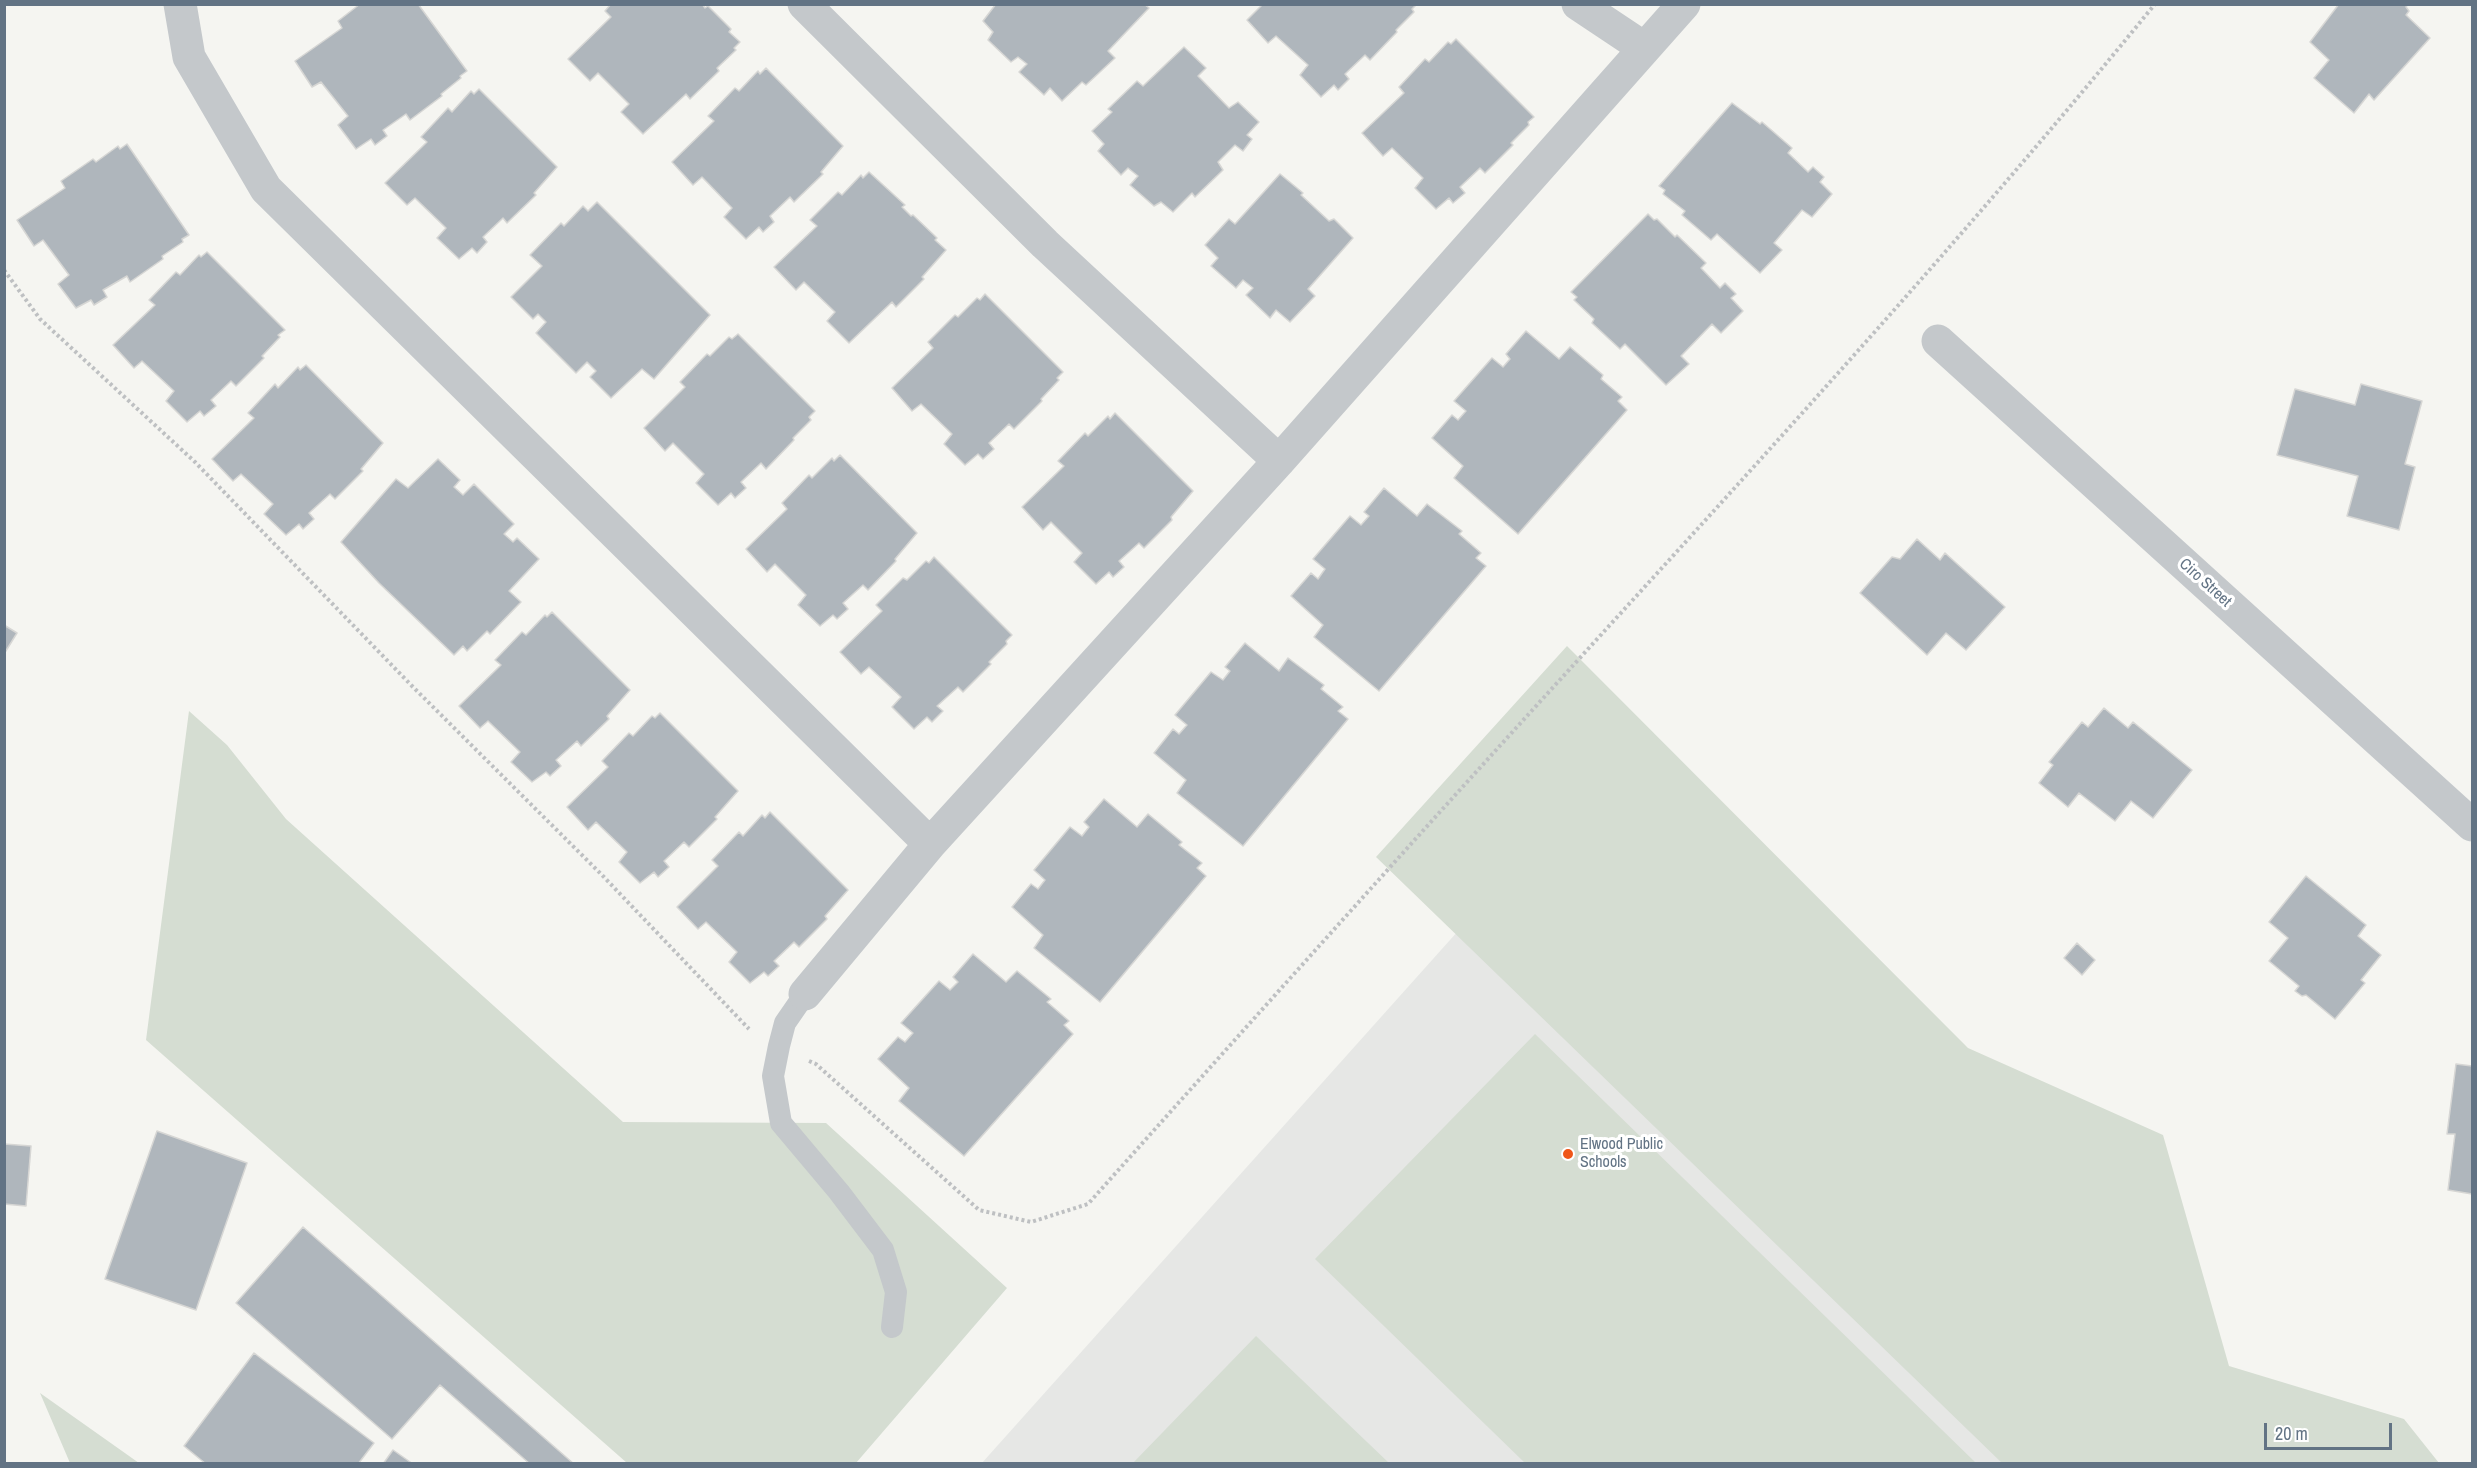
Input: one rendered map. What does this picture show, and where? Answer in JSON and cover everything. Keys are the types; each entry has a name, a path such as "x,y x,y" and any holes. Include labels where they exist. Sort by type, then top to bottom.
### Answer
{"street":[{"path":"180,4 189,57 266,189 930,844"},
{"path":"804,4 1045,244 1279,460"},
{"path":"1578,4 1644,48"},
{"path":"805,994 930,844 1279,460 1684,4"},
{"name":"Ciro Street","path":"1938,341 2472,825"}],"lane":[{"path":"805,994 786,1023 778,1046 773,1076 782,1123 883,1250 896,1292 891,1327"}],"path":[{"path":"816,1064 979,1210 1031,1222 1088,1204 1356,904 1762,458 1973,220 2155,4"},
{"path":"4,270 40,319 195,462 412,686 602,875 751,1030"}],"shaded area":[{"path":"1567,646 1968,1048 2163,1135 2229,1366 2404,1419 2439,1463 2002,1463 1376,857"},
{"path":"189,711 227,745 286,819 623,1122 826,1123 1007,1288 856,1463 627,1463 146,1040"},
{"name":"Elwood Public Schools","path":"1535,845 2221,1464 981,1464"},
{"path":"1535,1034 1976,1463 1525,1463 1315,1259"},
{"path":"1256,1336 1389,1463 1133,1463"},
{"path":"40,1393 139,1463 70,1463"}],"building":[{"path":"360,4 418,4 467,71 441,94 442,96 410,120 406,114 383,130 387,136 375,145 371,139 356,149 338,125 348,116 321,82 312,87 295,61 342,28 338,21"},
{"path":"611,4 702,4 705,8 708,6 731,29 729,32 740,42 734,48 736,50 717,68 719,71 690,99 686,94 643,134 621,112 629,104 598,73 590,81 568,59 611,17 605,11"},
{"path":"996,4 1144,4 1149,8 1108,51 1115,58 1086,85 1082,82 1062,101 1050,88 1044,95 1019,72 1027,64 1018,57 1011,62 988,40 993,32 983,21"},
{"path":"1263,4 1417,4 1412,9 1414,12 1370,60 1365,55 1345,74 1349,79 1338,90 1334,85 1321,97 1300,75 1308,65 1276,36 1268,43 1247,20"},
{"path":"2339,4 2408,4 2406,7 2409,11 2406,15 2430,38 2374,100 2369,94 2354,113 2314,78 2329,60 2310,42"},
{"path":"1456,39 1534,117 1511,143 1513,145 1485,173 1480,168 1460,187 1465,193 1453,203 1449,198 1436,209 1415,188 1423,178 1392,148 1383,156 1362,133 1404,93 1399,87 1425,59 1429,62 1448,42 1451,44"},
{"path":"1184,47 1206,68 1198,76 1229,108 1238,102 1259,122 1247,135 1252,139 1243,151 1235,145 1218,162 1223,170 1195,197 1192,193 1173,212 1161,202 1154,206 1130,185 1138,176 1128,168 1121,175 1098,151 1104,144 1092,131 1112,112 1108,109 1137,81 1143,86"},
{"path":"766,68 843,146 821,172 823,174 794,202 790,197 770,216 774,222 763,232 759,227 746,239 724,217 732,208 702,177 693,185 672,162 714,121 708,116 735,88 739,91 758,71 760,74"},
{"path":"479,89 557,167 534,193 536,195 507,223 503,218 483,237 487,242 477,253 472,248 459,259 437,238 446,228 415,198 407,205 385,183 427,142 421,137 448,108 452,112 471,91 474,94"},
{"path":"1732,103 1760,124 1762,122 1792,148 1788,153 1808,172 1813,167 1824,177 1820,182 1832,194 1812,217 1802,210 1774,243 1782,250 1760,273 1717,234 1711,240 1682,215 1685,211 1663,194 1665,190 1659,186"},
{"path":"127,144 189,235 182,239 183,242 162,256 163,259 130,282 127,276 103,290 107,297 94,305 91,300 76,308 58,284 69,275 43,240 34,246 17,220 65,188 61,181 93,159 96,162 118,146 120,149"},
{"path":"869,172 905,205 902,207 937,238 935,240 946,250 922,277 924,279 896,307 892,302 849,343 827,321 835,312 804,282 796,290 774,267 817,226 810,220 838,192 842,195 861,175 863,178"},
{"path":"1280,174 1303,193 1301,195 1329,221 1334,219 1353,238 1308,289 1315,296 1290,322 1276,310 1270,318 1246,295 1253,288 1243,280 1236,288 1211,266 1218,258 1205,245 1229,219 1235,224"},
{"path":"597,202 710,315 654,379 642,369 611,398 590,377 596,371 587,362 576,373 536,333 546,322 538,314 533,319 511,297 542,266 530,255 561,223 564,226 583,206 588,211"},
{"path":"1648,214 1654,220 1657,219 1675,237 1677,235 1706,263 1701,268 1720,288 1725,283 1736,294 1731,298 1743,311 1721,333 1712,324 1681,356 1689,364 1666,385 1625,344 1620,349 1592,323 1594,319 1574,300 1577,297 1571,292"},
{"path":"207,252 285,330 278,335 280,337 262,356 264,358 236,386 231,381 211,400 216,406 204,416 200,411 187,422 166,401 174,391 142,361 134,368 113,345 155,305 149,300 176,272 180,275 199,255 201,257"},
{"path":"985,294 1063,372 1057,378 1059,380 1041,399 1042,401 1014,429 1009,424 989,443 994,449 983,459 978,454 965,465 944,444 952,434 921,404 912,411 892,388 933,348 928,342 955,315 958,317 977,298 980,300"},
{"path":"1526,331 1559,359 1570,347 1603,375 1601,379 1622,397 1618,401 1627,410 1518,534 1454,478 1463,466 1432,438 1452,415 1458,420 1466,411 1454,401 1492,358 1503,367 1510,359 1506,354"},
{"path":"738,334 815,411 809,417 811,420 766,469 761,463 741,482 746,488 735,498 731,493 718,505 696,483 704,474 673,443 665,451 644,428 685,387 680,382 707,354 710,356 729,337 732,339"},
{"path":"306,365 383,443 361,469 363,471 335,499 330,494 309,513 314,519 303,529 299,524 286,535 264,514 273,504 241,474 233,481 212,459 254,418 248,413 275,384 278,388 298,367 300,370"},
{"path":"2361,384 2422,401 2405,464 2415,467 2399,530 2347,516 2358,476 2277,455 2295,389 2355,405"},
{"path":"1115,413 1193,491 1171,517 1172,520 1144,548 1139,543 1119,561 1124,567 1113,577 1109,572 1096,584 1074,562 1082,553 1051,522 1043,530 1022,507 1064,466 1058,461 1085,433 1088,436 1108,416 1110,419"},
{"path":"840,455 917,533 895,559 896,561 868,590 863,585 843,603 848,609 837,619 833,615 820,626 798,605 806,595 775,564 767,572 746,549 787,509 782,503 809,475 812,478 832,458 834,461"},
{"path":"438,459 460,480 454,487 463,495 474,484 514,524 504,534 513,542 517,538 539,559 509,591 521,602 490,634 487,631 467,651 463,646 454,655 379,583 341,542 396,479 408,488"},
{"path":"1384,488 1417,516 1427,504 1462,531 1459,534 1481,553 1476,558 1486,566 1379,691 1314,637 1323,625 1291,596 1311,573 1318,579 1325,569 1313,559 1350,516 1361,525 1369,516 1364,512"},
{"path":"1917,539 1940,560 1945,553 2005,607 1966,650 1946,633 1927,655 1860,593 1892,557 1900,559"},
{"path":"934,557 1012,635 1006,641 1007,644 989,662 991,664 963,692 958,687 937,706 943,711 932,722 927,717 914,729 892,707 901,697 869,667 861,674 840,652 882,611 876,605 903,578 907,580 926,561 929,563"},
{"path":"552,612 630,690 607,716 609,719 581,746 577,741 556,760 561,766 550,776 546,772 532,782 511,762 520,752 488,721 480,728 459,706 501,665 495,660 522,632 526,635 545,615 547,617"},
{"path":"4,625 17,633 4,654"},
{"path":"1245,643 1279,671 1288,658 1324,685 1321,689 1343,707 1338,711 1348,719 1243,846 1177,793 1186,780 1154,753 1173,729 1179,734 1187,725 1175,715 1211,672 1223,680 1230,671 1225,667"},
{"path":"2104,708 2128,728 2133,722 2192,770 2153,818 2131,801 2115,821 2079,793 2068,807 2039,783 2053,765 2049,762 2082,722 2088,727"},
{"path":"660,713 738,791 715,817 717,819 689,847 684,842 664,861 669,867 658,877 654,872 640,883 619,862 627,852 596,822 588,830 567,807 608,767 602,761 629,733 633,736 652,716 655,718"},
{"path":"1104,799 1137,827 1148,814 1182,842 1179,845 1202,863 1197,868 1206,876 1100,1002 1034,948 1043,935 1012,907 1031,884 1038,889 1045,880 1034,870 1070,827 1082,836 1089,827 1084,822"},
{"path":"770,812 848,890 825,916 827,919 799,947 794,942 774,961 779,966 768,976 764,972 750,983 729,962 737,952 706,922 698,929 677,907 718,866 712,860 739,832 743,836 762,815 765,818"},
{"path":"2306,876 2366,925 2358,936 2381,955 2361,980 2365,983 2335,1019 2306,995 2302,996 2295,991 2299,986 2269,961 2288,938 2269,922"},
{"path":"2077,943 2095,960 2082,975 2064,958"},
{"path":"973,954 1006,982 1017,971 1051,999 1047,1002 1069,1021 1064,1025 1073,1034 964,1156 899,1101 909,1088 878,1059 898,1037 905,1042 913,1033 901,1023 939,981 950,990 958,982 953,977"},
{"path":"2456,1064 2472,1066 2472,1194 2448,1190 2455,1134 2447,1134"},
{"path":"157,1131 247,1163 196,1310 105,1279"},
{"path":"4,1144 31,1146 26,1206 4,1204"},
{"path":"303,1227 574,1464 530,1464 440,1385 392,1439 236,1303"},
{"path":"254,1353 374,1443 358,1464 206,1464 184,1446"},
{"path":"393,1450 413,1464 383,1464"}],"place":[{"name":"Elwood Public Schools","path":"1568,1154"}]}
